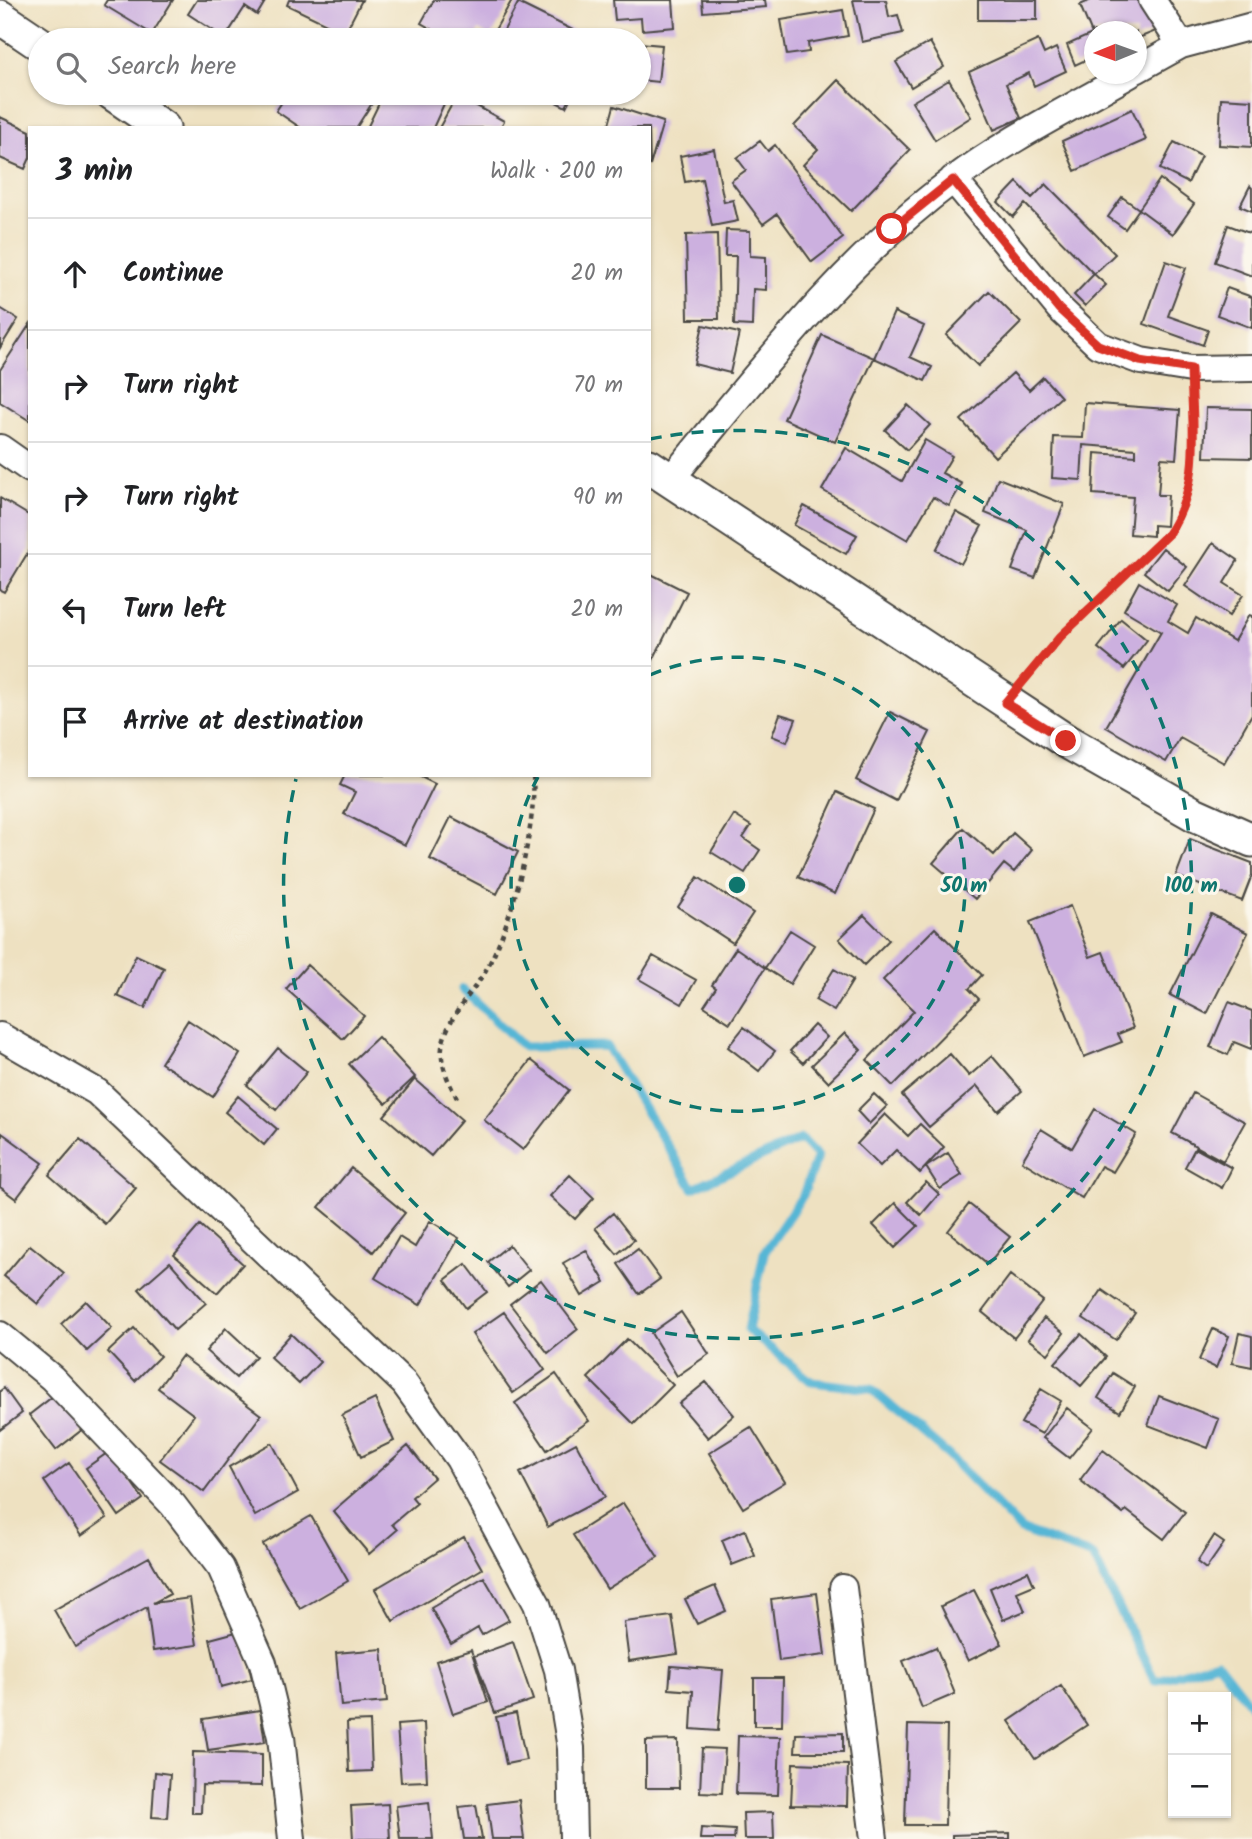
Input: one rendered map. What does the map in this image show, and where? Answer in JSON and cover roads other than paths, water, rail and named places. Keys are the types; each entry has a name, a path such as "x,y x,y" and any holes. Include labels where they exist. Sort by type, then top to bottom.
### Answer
{"street":[{"path":"1152,0 1181,45"},
{"path":"0,17 28,36"},
{"path":"1147,64 1181,45 1252,26"},
{"path":"1112,84 1005,145 953,180 892,229 833,285 659,473 1005,703 1194,814 1252,840"},
{"path":"129,105 160,126"},
{"path":"953,180 1059,309 1098,345 1140,361 1191,369 1252,368"},
{"path":"0,448 28,468"},
{"path":"0,1035 97,1092 404,1383 459,1459 537,1604 558,1670 571,1748 573,1839"},
{"path":"0,1335 52,1378 145,1475 173,1505 221,1568 263,1663 281,1737 292,1839"},
{"path":"843,1588 874,1839"}],"waterway":[{"path":"462,989 524,1047 606,1046 693,1188 801,1139 817,1156 803,1195 764,1253 748,1330 812,1382 871,1389 948,1455 1021,1530 1093,1556 1155,1681 1217,1662 1252,1707"}]}
